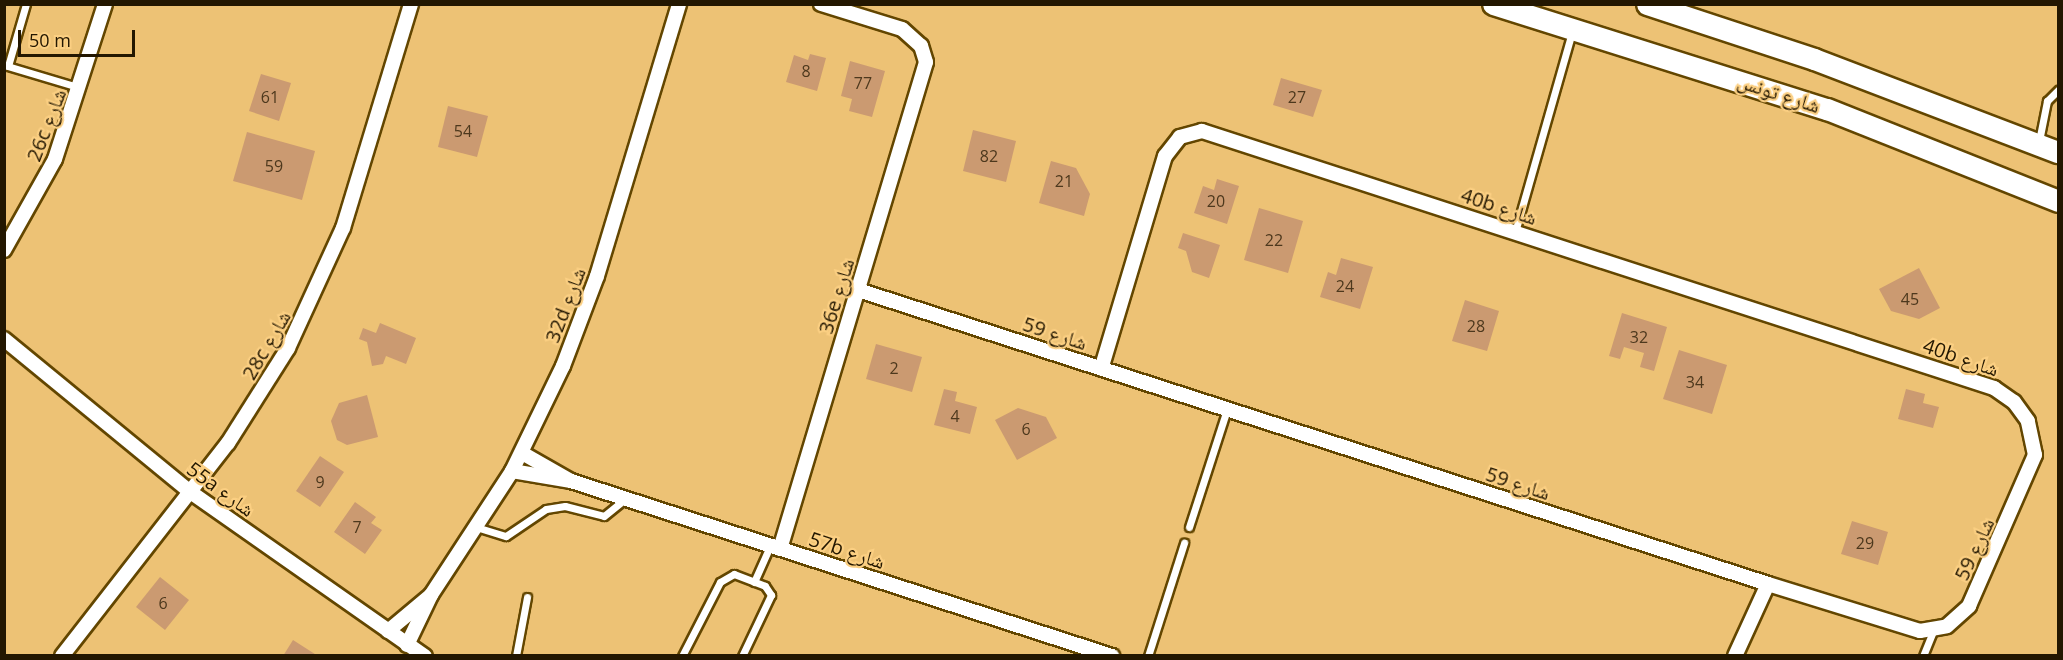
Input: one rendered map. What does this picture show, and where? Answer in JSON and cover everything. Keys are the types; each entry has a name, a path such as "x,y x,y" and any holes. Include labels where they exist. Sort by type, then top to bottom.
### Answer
{"main road":[{"name":"شارع تونس","path":"1493,4 1827,109 2058,201"},
{"path":"1647,4 1814,58 2058,152"}],"street":[{"name":"26c شارع","path":"4,250 55,159 80,88 105,4"},
{"name":"28c شارع","path":"62,656 189,491 269,380 322,280 344,228 411,4"},
{"name":"32d شارع","path":"407,645 431,595 522,453 597,276 679,4"},
{"name":"36e شارع","path":"775,547 924,77 925,54 902,29 820,4"},
{"name":"40b شارع","path":"1101,369 1166,156 1187,134 1210,132 1994,388 2014,402 2028,421"},
{"name":"شارع 59","path":"858,291 1906,628 1934,631 1953,622 1969,606 2031,471 2035,446 2028,421"},
{"name":"55a شارع","path":"4,339 189,491 425,656"},
{"name":"57b شارع","path":"522,453 571,482"},
{"name":"57b شارع","path":"512,471 571,482 775,547 1089,652 1110,655"},
{"path":"1735,656 1768,584"},
{"name":"32d شارع","path":"388,631 431,595"}],"lane":[{"path":"26,4 6,66 80,88"},
{"path":"1515,232 1573,29"},
{"path":"2039,144 2047,101 2058,90"},
{"path":"1189,527 1227,409"},
{"path":"476,527 506,536 546,509 565,506 604,516 625,499"},
{"path":"1148,656 1184,543"},
{"path":"754,582 775,547"},
{"path":"682,656 723,577 734,574 768,590 771,601 742,656"},
{"path":"516,656 527,597"},
{"path":"1923,656 1934,631"}],"building":[{"path":"810,54 826,58 817,91 786,82 794,55 808,60"},
{"path":"850,61 885,71 872,117 849,111 852,99 841,96"},
{"path":"261,74 291,83 279,121 249,111"},
{"path":"1281,78 1322,90 1313,117 1273,105"},
{"path":"448,106 488,116 477,157 438,147"},
{"path":"973,130 1016,141 1006,182 963,171"},
{"path":"247,132 315,151 302,200 233,181"},
{"path":"1051,161 1076,168 1090,194 1084,216 1039,203"},
{"path":"1217,179 1239,186 1227,224 1194,213 1203,186 1214,190"},
{"path":"1259,208 1303,221 1288,273 1244,260"},
{"path":"1183,233 1220,245 1209,278 1192,272 1186,251 1178,248"},
{"path":"1341,258 1373,267 1360,309 1320,297 1328,272 1336,275"},
{"path":"1919,268 1940,308 1919,319 1891,311 1879,289"},
{"path":"1465,300 1499,311 1487,351 1452,341"},
{"path":"1622,313 1667,327 1654,371 1640,367 1644,353 1624,347 1620,359 1609,356"},
{"path":"380,323 416,338 406,364 386,356 383,364 372,366 367,342 359,339 363,328 376,333"},
{"path":"876,344 922,357 912,392 866,379"},
{"path":"1679,350 1727,365 1712,414 1663,399"},
{"path":"944,389 957,392 955,401 977,407 970,434 934,425"},
{"path":"1906,389 1925,394 1923,403 1939,407 1933,428 1898,419"},
{"path":"367,395 378,437 347,445 337,440 331,421 339,403"},
{"path":"1018,408 1046,417 1057,438 1017,460 995,420"},
{"path":"320,456 344,472 320,507 296,491"},
{"path":"355,502 376,517 371,523 382,530 365,554 334,532"},
{"path":"1852,521 1888,532 1878,565 1841,554"},
{"path":"160,577 189,600 165,630 136,607"},
{"path":"293,640 318,656 283,656"}]}
